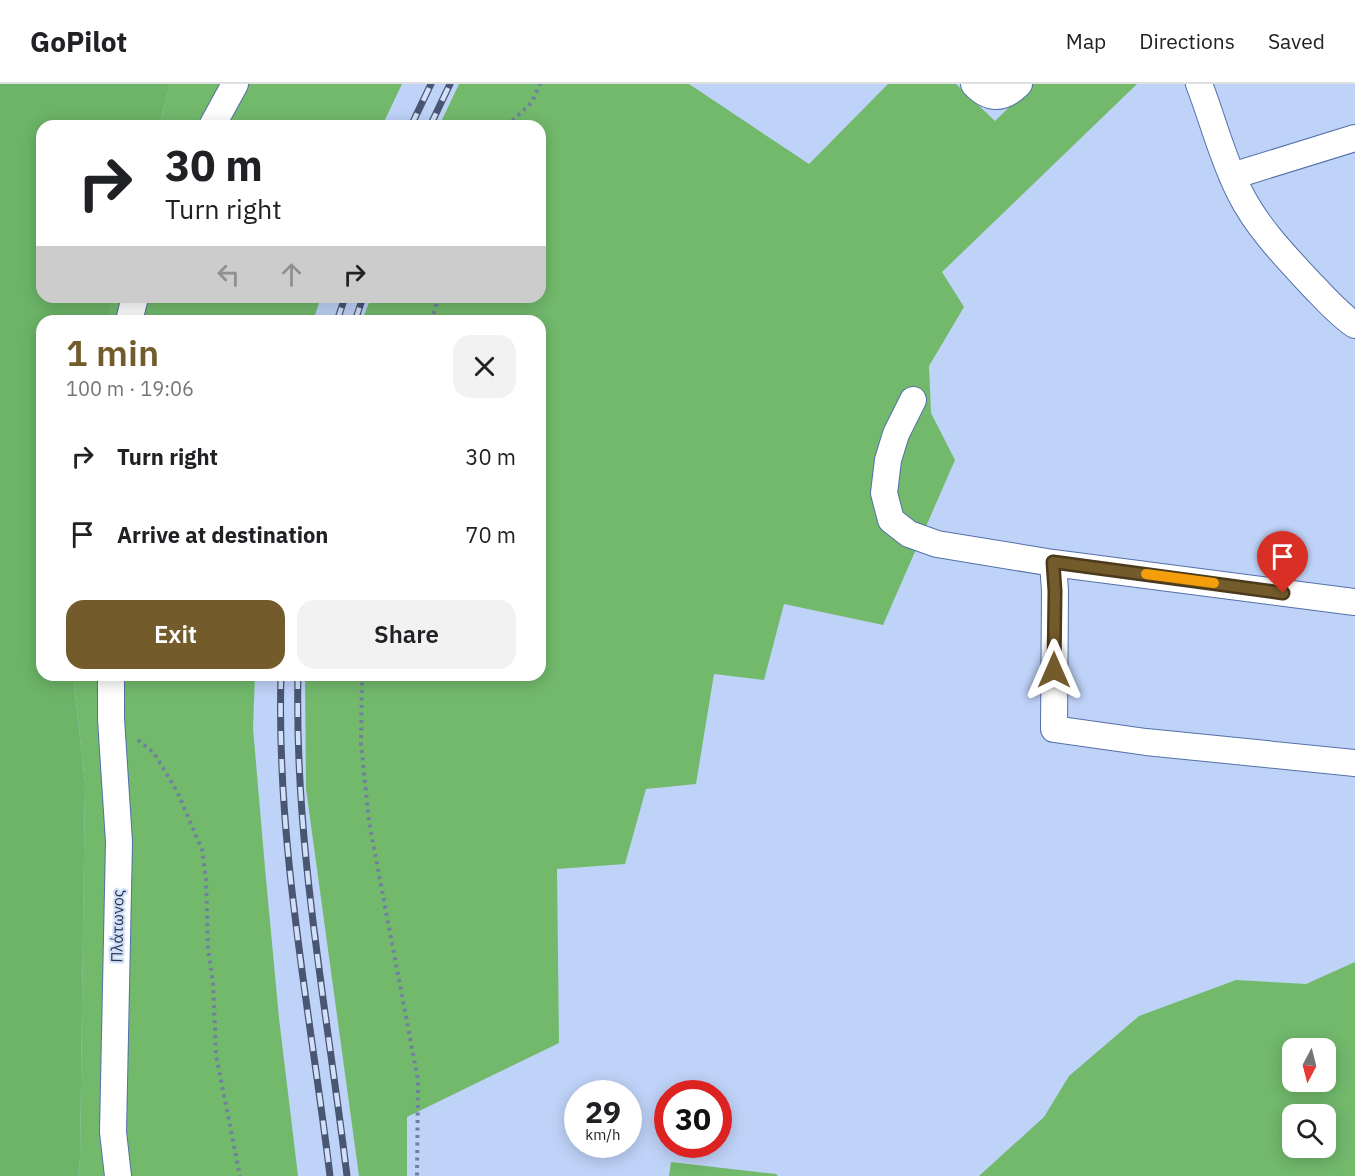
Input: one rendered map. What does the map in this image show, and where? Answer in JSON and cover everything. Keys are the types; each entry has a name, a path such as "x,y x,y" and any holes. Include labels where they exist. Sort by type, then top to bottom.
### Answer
{"street":[{"path":"215,120 235,84"},
{"path":"974,84 988,95 1008,90"},
{"path":"1199,84 1232,176 1249,209 1268,236 1324,298 1355,325"},
{"path":"1232,176 1355,138"},
{"path":"913,400 896,434 888,460 884,493 891,520 909,534 937,544 1053,562 1355,602"},
{"path":"1053,562 1055,591 1054,729 1146,742 1355,763"},
{"name":"Πλάτωνος","path":"111,681 111,719 119,842 113,1132 118,1176"}],"path":[{"path":"513,120 532,102 540,84"},
{"path":"362,681 361,743 369,822 418,1080 417,1176"},
{"path":"111,719 154,753 178,793 202,850 206,878 208,950 213,982 216,1055 240,1176"}],"green space":[{"path":"0,84 170,84 161,120 36,120 36,303 112,303 108,315 36,315 36,681 74,681 85,783 78,1176 0,1176"},
{"path":"170,84 402,84 385,120 161,120"},
{"path":"459,84 689,84 809,164 888,84 956,84 995,121 1033,84 1137,84 942,272 964,307 929,366 931,413 955,460 883,625 784,604 764,680 714,674 696,784 646,789 625,864 557,869 559,1043 407,1117 407,1176 359,1176 306,789 305,681 546,681 546,315 364,315 369,303 546,303 546,120 442,120"},
{"path":"112,303 319,303 315,315 108,315"},
{"path":"74,681 255,681 253,728 265,868 279,1018 298,1176 78,1176 85,783"},
{"path":"1355,962 1355,1176 979,1176 1044,1117 1069,1076 1139,1016 1236,980 1306,984"},
{"path":"671,1162 776,1174 778,1176 669,1176"}],"railway":[{"path":"414,120 431,84"},
{"path":"433,120 450,84"},
{"path":"339,315 343,303"},
{"path":"357,315 361,303"},
{"path":"281,681 281,738 289,864 330,1176"},
{"path":"298,681 298,738 306,864 347,1176"}],"slow traffic":[{"path":"1146,574 1214,583"}],"route":[{"path":"1054,670 1053,562 1283,593"}]}
